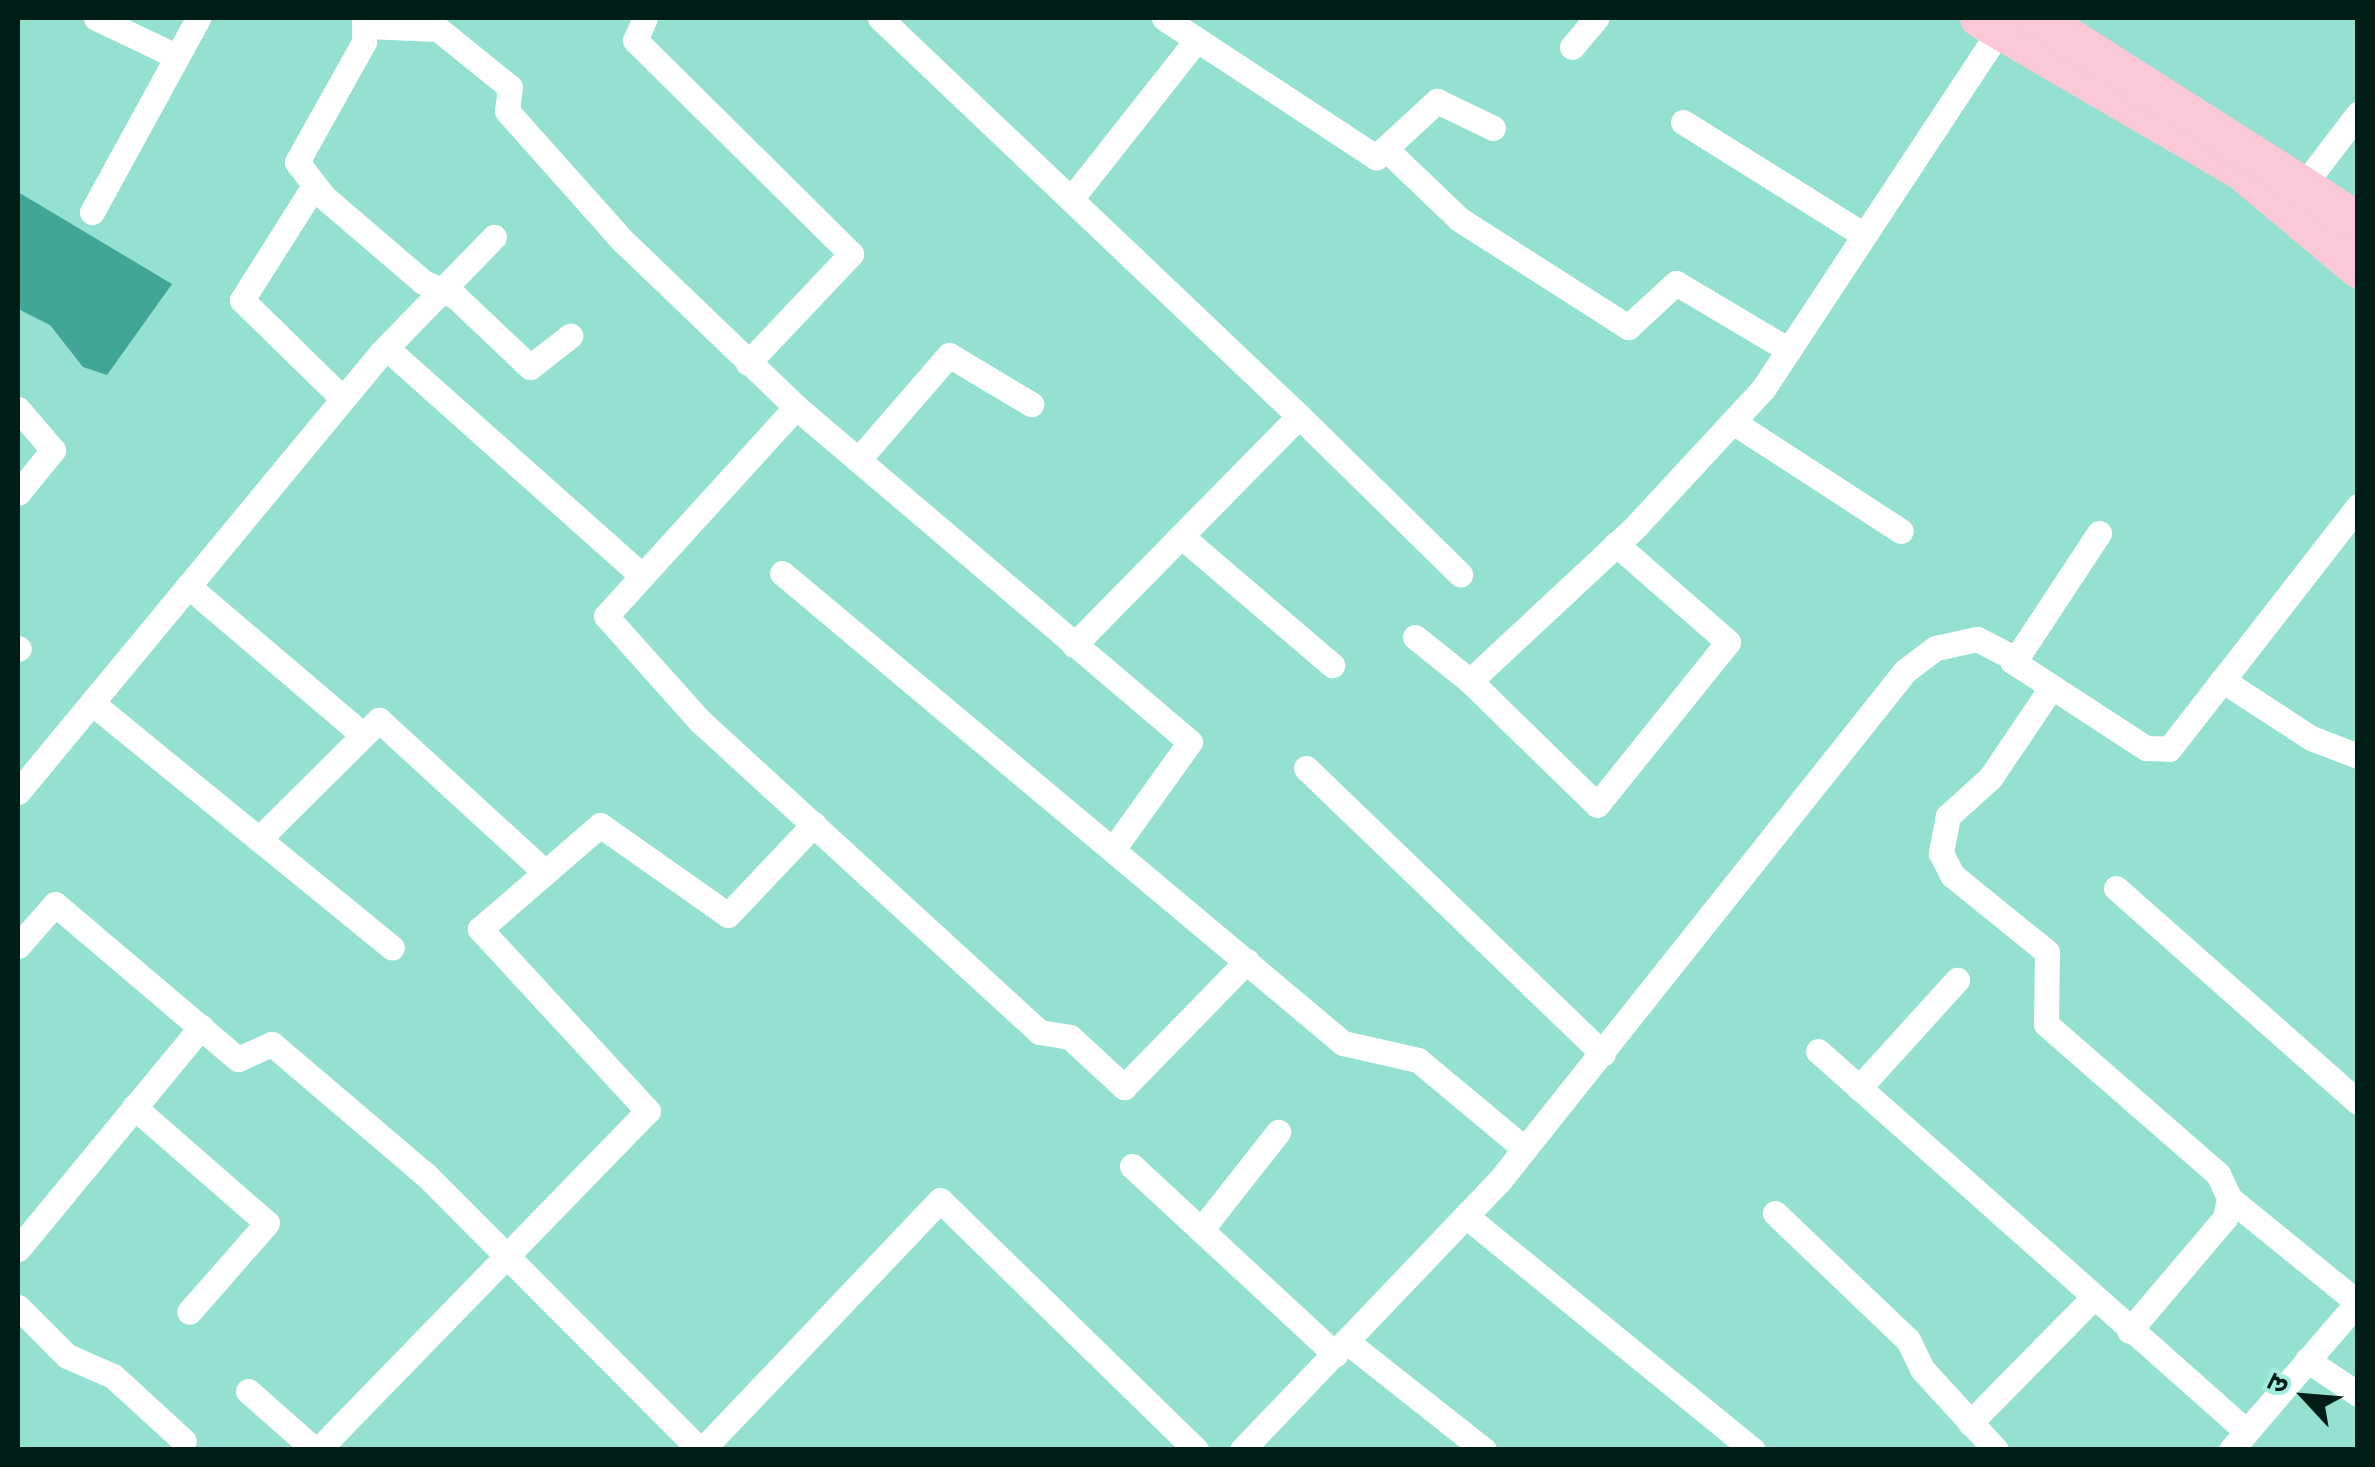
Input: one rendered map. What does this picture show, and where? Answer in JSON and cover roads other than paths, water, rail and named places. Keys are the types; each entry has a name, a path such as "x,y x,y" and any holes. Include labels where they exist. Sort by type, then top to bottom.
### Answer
{"main road":[{"path":"2038,18 2305,183 2358,222"},
{"path":"1990,24 2241,170 2358,268"}],"street":[{"path":"96,18 176,56"},
{"path":"92,212 198,18"},
{"path":"645,18 635,40 850,254 748,363"},
{"path":"880,18 1460,574"},
{"path":"1164,18 1376,157 1389,152 1438,101 1493,128"},
{"path":"1572,46 1596,18"},
{"path":"570,336 530,367 314,186 298,148 365,22 438,28 510,88 506,111 748,363 1190,742 1114,848"},
{"path":"1470,681 1616,544 1733,422 1788,350 1864,235 1990,24"},
{"path":"1071,199 1196,41"},
{"path":"2305,183 2358,114"},
{"path":"1683,122 1864,235"},
{"path":"1389,152 1459,219 1628,326 1676,283 1788,350"},
{"path":"314,186 242,300 342,399"},
{"path":"18,792 381,353 494,236"},
{"path":"381,353 392,354 642,576"},
{"path":"858,460 948,355 1031,404"},
{"path":"796,407 642,576 608,625 814,824 1039,1032 1070,1037 1124,1086 1247,961"},
{"path":"18,410 53,450 18,493"},
{"path":"1074,644 1299,416"},
{"path":"1733,422 1901,531"},
{"path":"1242,1450 1526,1149 1905,670 1936,648 1977,639 2156,750 2169,748 2358,506"},
{"path":"2012,661 2100,533"},
{"path":"1181,536 1332,666"},
{"path":"1415,638 1470,681 1597,804 1728,642 1616,544"},
{"path":"782,573 1343,1043 1418,1060 1526,1149"},
{"path":"188,586 360,733"},
{"path":"2222,680 2311,738 2358,756"},
{"path":"1818,1051 2129,1331 2238,1440 2357,1302 2228,1198 2218,1174 2046,1024 2048,952 1952,875 1941,853 1948,816 1990,778 2051,688"},
{"path":"92,703 262,836 392,948"},
{"path":"262,836 360,733 379,720 400,730 546,872"},
{"path":"1306,768 1603,1054"},
{"path":"248,1391 316,1450 510,1259 648,1111 478,931 604,824 728,916 814,824"},
{"path":"2116,888 2358,1102"},
{"path":"18,946 50,908 64,908 241,1061 272,1044 510,1259 701,1450 938,1200 1196,1450"},
{"path":"1859,1088 1957,980"},
{"path":"18,1249 201,1027"},
{"path":"134,1108 267,1223 189,1312"},
{"path":"1201,1230 1278,1132"},
{"path":"1132,1166 1340,1347 1484,1450"},
{"path":"2129,1331 2225,1218 2228,1198"},
{"path":"1776,1213 1908,1340 1970,1423 1996,1450"},
{"path":"1466,1216 1754,1450"},
{"path":"1970,1423 2093,1298"},
{"path":"18,1307 67,1356 113,1376 184,1441"},
{"path":"2307,1360 2358,1394"}]}
